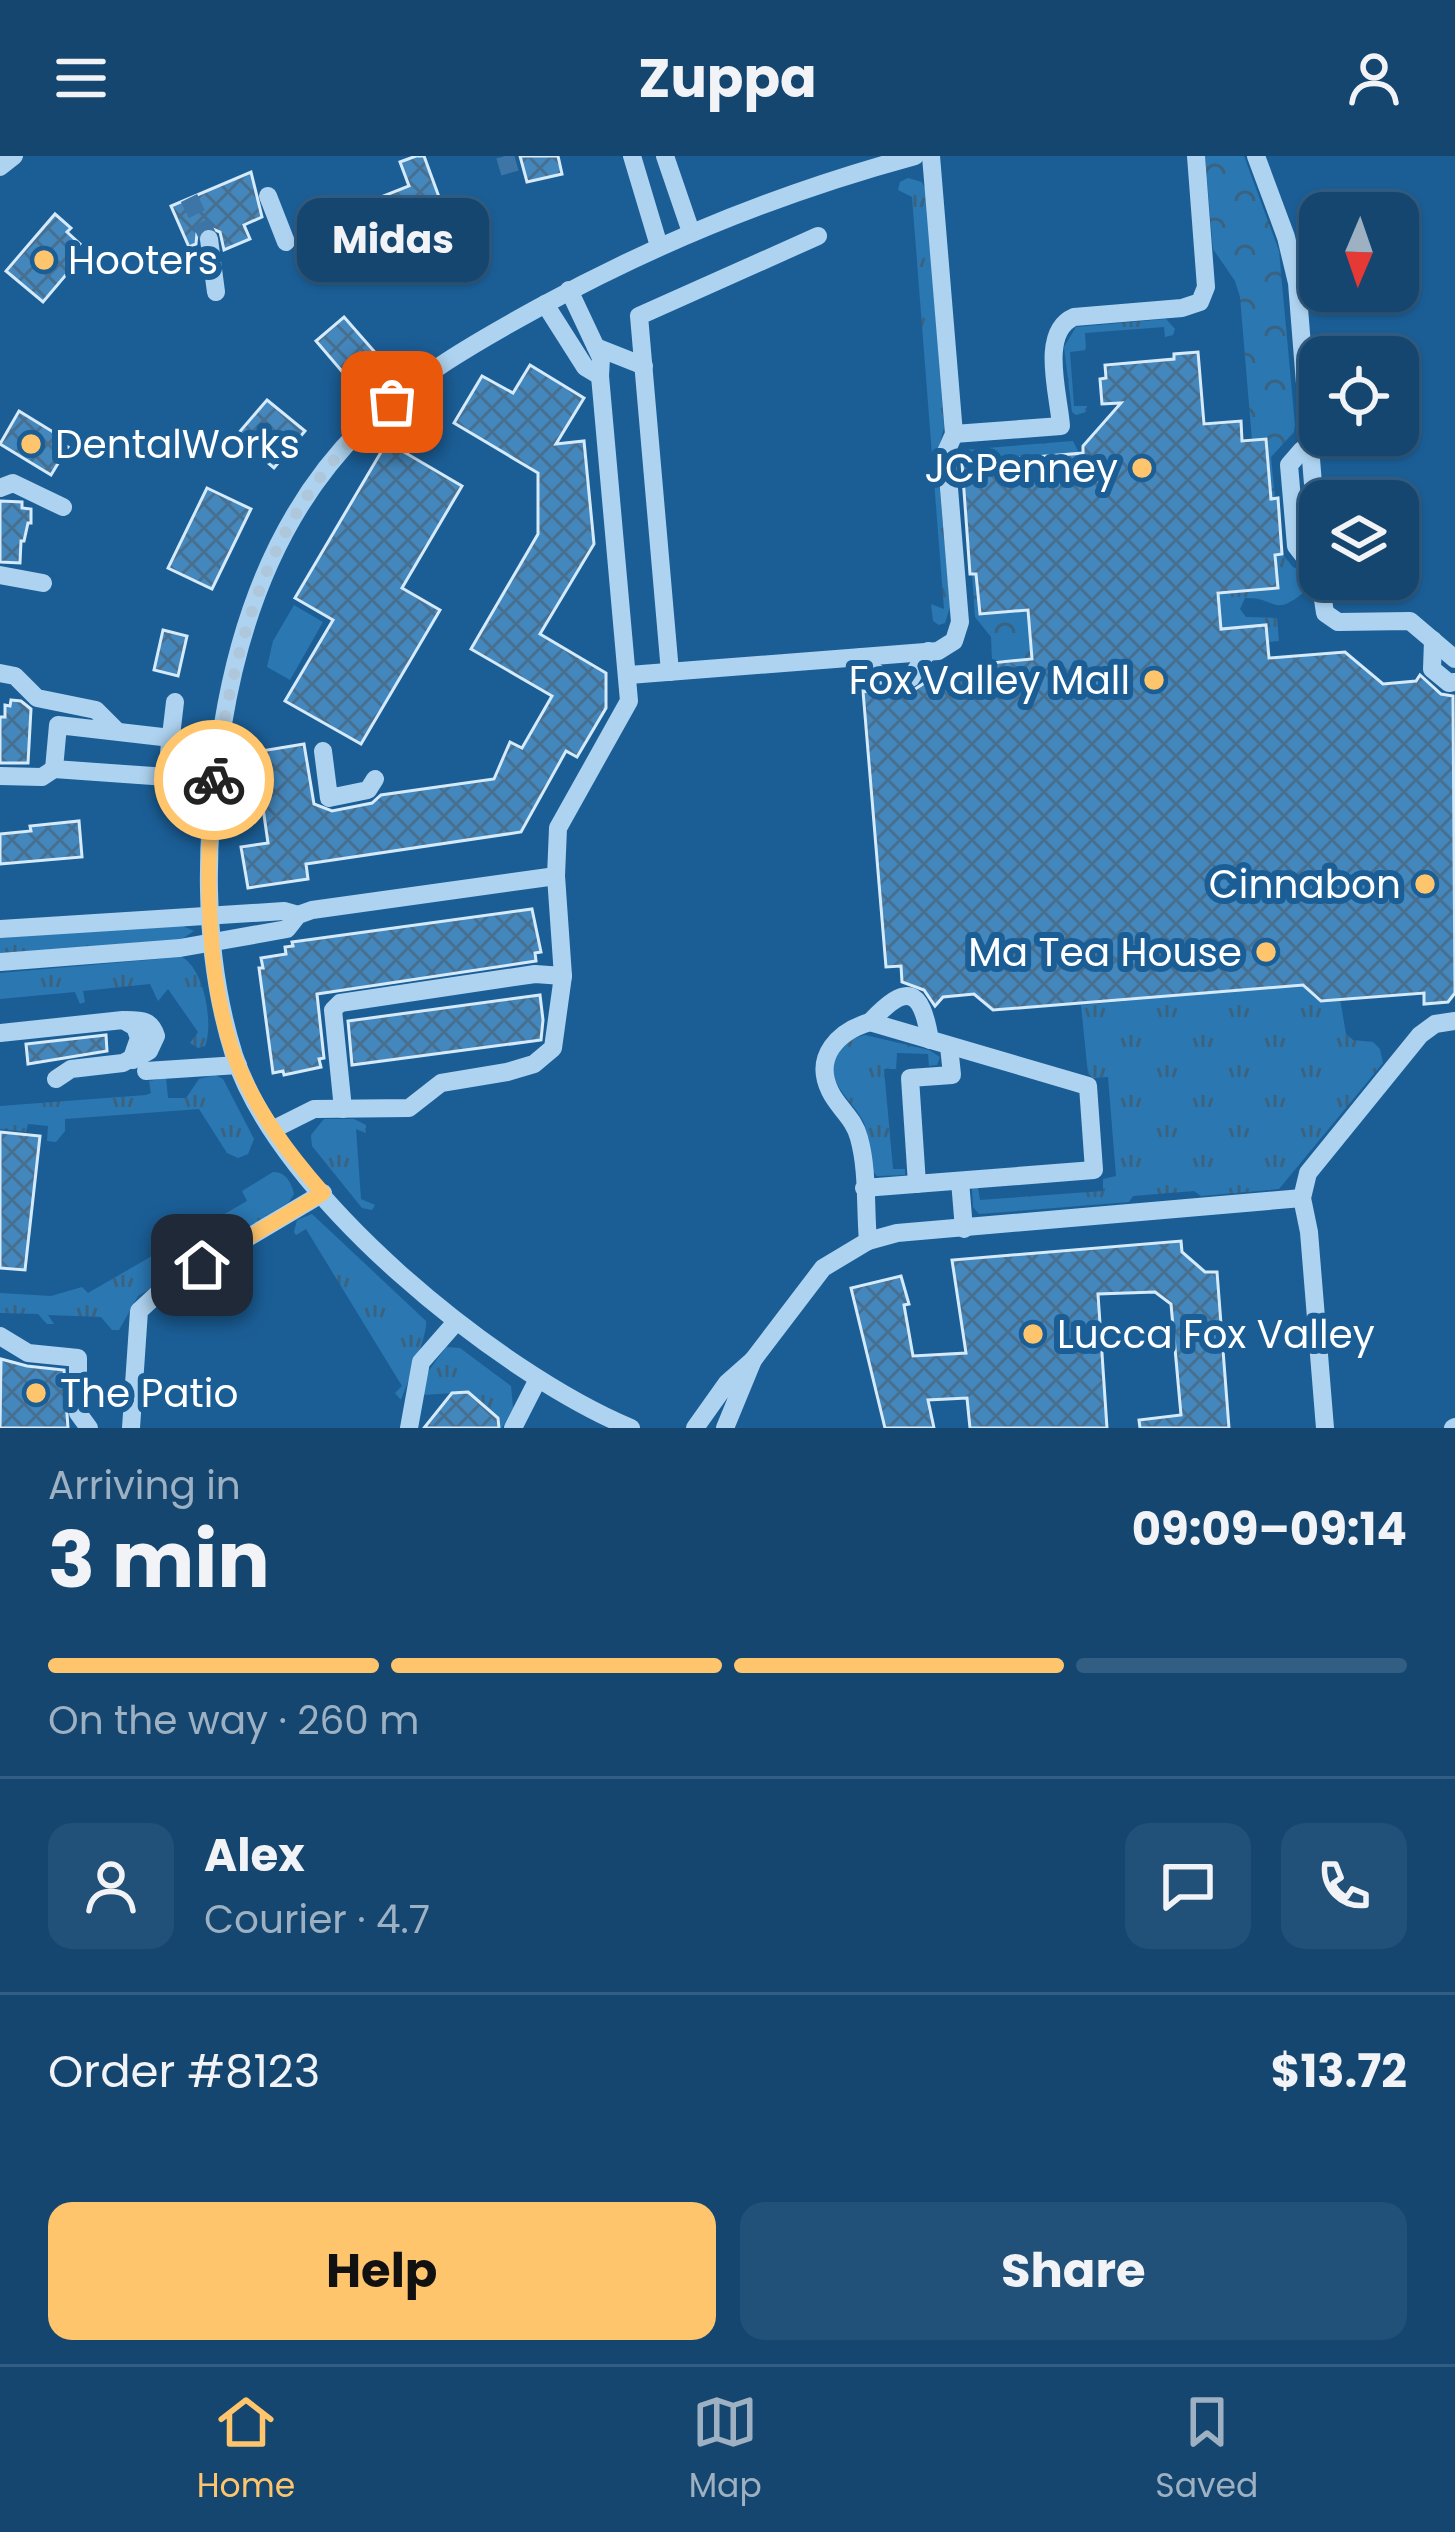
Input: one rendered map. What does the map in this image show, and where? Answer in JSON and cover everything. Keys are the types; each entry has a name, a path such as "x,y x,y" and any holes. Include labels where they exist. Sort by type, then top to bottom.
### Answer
{"street":[{"path":"0,167 14,156"},
{"path":"632,156 659,246"},
{"path":"665,156 691,232"},
{"path":"631,1428 537,1381 456,1322 372,1246 272,1130 238,1064 222,1000 211,915 212,793 233,668 248,613 285,530 319,477 361,429 406,390 569,290 659,246 814,185 915,156"},
{"path":"629,675 938,651 954,641 960,622 946,452 954,434 932,156"},
{"path":"954,434 1061,426 1054,339 1074,316 1182,308 1200,302 1206,286 1196,156"},
{"path":"1256,156 1286,237 1297,284 1313,480"},
{"path":"268,196 286,242"},
{"path":"670,672 639,316 818,236"},
{"path":"208,239 216,292"},
{"path":"272,1130 314,1109 409,1108 441,1083 534,1064 553,1048 563,976 558,828 629,700 602,358 569,290"},
{"path":"545,304 585,367 600,376"},
{"path":"596,347 644,366"},
{"path":"0,488 14,483 63,507"},
{"path":"0,575 43,584"},
{"path":"1323,600 1324,613 1338,622 1410,621 1455,658"},
{"path":"1433,640 1432,669 1449,683 1455,682"},
{"path":"0,673 16,676 37,698 96,710 117,731"},
{"path":"0,776 42,778 54,769 166,777 175,702"},
{"path":"54,769 58,724 171,738"},
{"path":"323,751 329,797 368,790 375,779"},
{"path":"167,770 192,774 212,793"},
{"path":"0,929 284,911 298,915 556,875"},
{"path":"0,962 180,947 287,929 298,915"},
{"path":"343,1108 333,1010 340,1003 535,974 563,976"},
{"path":"868,1241 861,1144 854,1120 831,1095 824,1077 825,1058 835,1039 870,1022 890,1000 904,995 925,1008 952,1075 910,1078 917,1184"},
{"path":"0,1034 123,1020 135,1027 138,1049 123,1063 71,1069 56,1079"},
{"path":"1325,1428 1302,1198 1308,1173 1420,1035 1436,1024 1455,1021"},
{"path":"864,1188 1094,1170 1088,1086 870,1022"},
{"path":"146,1071 238,1064"},
{"path":"960,1181 964,1228"},
{"path":"131,1428 139,1311 165,1287 323,1193"},
{"path":"695,1428 823,1268 868,1241 897,1233 1302,1198"},
{"path":"409,1428 421,1363 456,1322"},
{"path":"0,1336 28,1353 78,1358 78,1413 89,1428"},
{"path":"725,1428 753,1360"},
{"path":"513,1428 537,1381"}],"green space":[{"path":"1205,156 1244,156 1279,251 1295,425 1271,457 1275,499 1271,499 1266,440 1252,440 1240,297 1213,249"},
{"path":"908,178 922,182 926,191 944,427 937,457 950,607 945,623 939,625 933,621 931,604 944,609 912,197 898,190"},
{"path":"1166,319 1175,329 1165,337 1164,327 1085,333 1086,350 1070,352 1074,406 1087,406 1086,412 1072,412 1064,347 1076,327"},
{"path":"1073,441 1079,453 963,463 962,450"},
{"path":"1282,554 1299,570 1299,596 1281,605 1245,598 1240,609 1246,617 1277,618 1279,641 1268,642 1266,625 1221,629 1218,593 1277,588 1275,555"},
{"path":"972,574 976,574 980,613 1028,610 1032,660 992,660 991,637 975,617"},
{"path":"294,605 323,622 290,680 267,667 273,641"},
{"path":"178,924 194,931 182,939 0,954 0,938"},
{"path":"182,957 196,973 205,997 207,1036 205,1046 198,1048 190,1043 198,1032 168,989 158,1001 150,984 83,991 85,1002 80,1004 75,992 0,999 0,973"},
{"path":"1303,985 1321,1001 1340,999 1346,1034 1353,1040 1373,1042 1383,1063 1279,1189 1133,1196 1129,1202 979,1214 973,1207 972,1188 978,1188 980,1200 1103,1191 1103,1179 1116,1176 1108,1077 1088,1074 1081,1005"},
{"path":"865,1035 929,1050 940,1057 937,1065 929,1066 928,1054 897,1053 896,1069 884,1069 893,1169 905,1169 905,1175 877,1176 873,1171 864,1123 834,1075 841,1048"},
{"path":"215,1075 223,1079 254,1139 248,1154 238,1158 227,1153 199,1109 65,1119 65,1131 56,1142 47,1141 48,1126 28,1124 26,1132 0,1129 0,1106 146,1095 151,1093 149,1081 166,1078 168,1098 186,1098 199,1079"},
{"path":"324,1119 354,1119 366,1125 366,1133 356,1129 361,1199 375,1205 372,1210 362,1208 312,1146 311,1135"},
{"path":"273,1172 290,1182 294,1194 289,1202 138,1296 119,1330 112,1330 101,1317 48,1315 54,1324 47,1324 38,1314 0,1313 0,1293 51,1296 82,1287 88,1293 247,1201 242,1191"},
{"path":"312,1214 426,1321 401,1400 395,1393 402,1386 306,1229 294,1232 297,1220"},
{"path":"446,1347 460,1348 511,1386 513,1408 502,1428 497,1428 498,1417 468,1392 423,1395 425,1376"}],"building":[{"path":"424,156 450,227 427,236 423,226 377,243 363,204 409,186 400,162"},
{"path":"520,156 558,156 562,174 527,182"},
{"path":"251,172 262,217 244,225 250,239 224,250 220,232 206,226 189,247 171,206"},
{"name":"Hooters","path":"55,214 80,244 69,257 76,263 43,302 6,271"},
{"path":"344,317 380,358 352,383 316,341"},
{"name":"Fox Valley Mall","path":"1198,352 1204,424 1241,421 1242,441 1266,439 1271,499 1278,498 1282,554 1275,555 1278,588 1218,593 1221,629 1266,625 1269,658 1345,652 1383,684 1416,681 1420,675 1441,694 1453,696 1455,993 1448,1002 1424,1004 1424,993 1321,1001 1303,985 993,1010 974,994 943,997 935,1006 924,990 902,982 901,966 886,967 863,691 912,691 929,680 991,675 990,663 1032,659 1028,610 980,614 976,574 970,574 962,463 1083,453 1083,446 1121,403 1102,404 1100,379 1106,378 1105,365 1174,359 1174,354"},
{"path":"530,365 584,398 556,444 584,441 594,544 540,634 606,673 606,708 577,757 566,751 521,832 306,864 308,879 248,888 241,847 268,843 255,752 304,744 314,804 332,811 372,803 381,795 494,779 510,742 522,748 552,696 471,649 538,534 538,473 454,423 482,376 513,393"},
{"path":"267,400 305,431 274,468 236,436"},
{"name":"DentalWorks","path":"19,411 63,438 61,443 68,447 51,475 0,444"},
{"path":"387,442 462,486 402,588 440,610 361,744 285,701 333,620 295,598"},
{"path":"207,488 251,509 212,589 168,568"},
{"path":"0,501 22,502 22,508 31,509 20,563 0,562"},
{"path":"163,630 187,636 178,676 154,670"},
{"path":"11,700 31,709 28,763 0,763 0,717 5,717 5,705 10,706"},
{"path":"79,821 82,857 0,864 0,834"},
{"path":"532,909 541,952 535,953 536,961 317,994 321,1067 273,1073 261,958 286,954 285,947 293,946 292,942"},
{"path":"540,995 541,1040 352,1065 348,1021"},
{"path":"106,1035 107,1051 28,1064 26,1044"},
{"path":"0,1132 40,1136 25,1270 0,1268"},
{"name":"Lucca Fox Valley","path":"1181,1241 1182,1252 1205,1272 1217,1272 1229,1428 1140,1428 1139,1420 1181,1415 1171,1304 1155,1292 1098,1294 1107,1428 970,1428 967,1398 928,1400 934,1428 885,1428 851,1288 901,1276 909,1304 904,1305 913,1356 966,1353 952,1260"},
{"name":"The Patio","path":"1,1359 64,1370 68,1428 0,1428"},
{"path":"468,1392 498,1418 499,1428 424,1428 452,1393"}],"tunnel":[{"path":"505,156 510,173"},
{"path":"189,198 209,239"}],"way so far":[{"path":"214,780 238,648 271,559 319,477 392,402"}],"place":[{"name":"Hooters","path":"44,260"},
{"name":"Midas","path":"392,402"},
{"name":"DentalWorks","path":"31,444"},
{"name":"JCPenney","path":"1142,468"},
{"name":"Fox Valley Mall","path":"1154,680"},
{"name":"Cinnabon","path":"1425,884"},
{"name":"Ma Tea House","path":"1266,952"},
{"name":"Lucca Fox Valley","path":"1033,1334"},
{"name":"The Patio","path":"36,1393"}],"route":[{"path":"202,1265 323,1193 272,1130 233,1051 211,915 214,780"}]}
